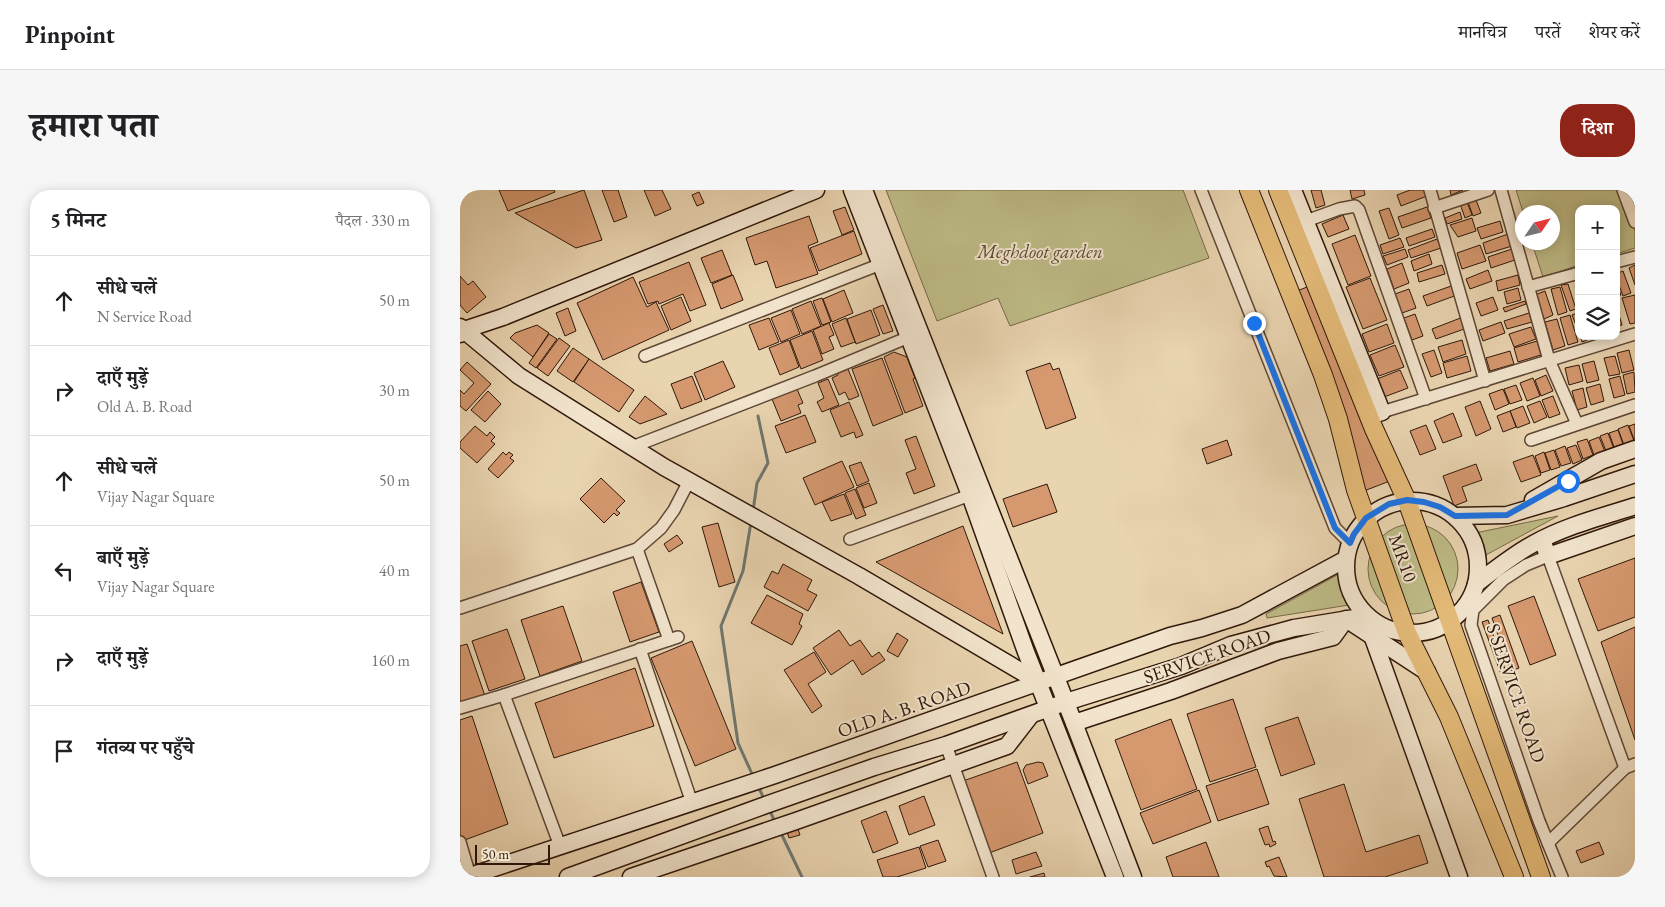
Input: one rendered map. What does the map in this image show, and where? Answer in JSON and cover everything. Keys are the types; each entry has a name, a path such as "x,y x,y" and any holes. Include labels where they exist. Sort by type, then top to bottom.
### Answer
{"main road":[{"name":"MR10","path":"1249,190 1323,375 1338,419 1356,490 1407,633 1449,717 1514,877"},
{"name":"MR10","path":"1278,190 1375,414 1541,877"}],"street":[{"path":"547,293 791,190"},
{"path":"816,190 461,328 519,376 632,447 859,576 1039,682"},
{"path":"852,190 970,495 1026,652 1115,877"},
{"path":"864,190 1133,877"},
{"path":"1201,190 1335,528 1348,551"},
{"path":"1293,190 1306,221 1375,414 1635,334"},
{"path":"1430,190 1486,381"},
{"path":"1434,208 1488,190"},
{"path":"1502,190 1549,360 1577,424"},
{"path":"1623,190 1635,222"},
{"path":"1306,221 1339,209 1355,206 1359,210 1426,399"},
{"path":"1620,261 1635,257"},
{"path":"645,356 881,264"},
{"path":"1528,287 1575,274"},
{"path":"632,447 815,376 909,337"},
{"path":"1531,440 1635,405"},
{"path":"1507,515 1601,460 1635,448"},
{"path":"1455,516 1507,515 1635,474"},
{"path":"460,608 637,549 661,528 674,510 690,481"},
{"path":"850,539 970,495"},
{"path":"1407,500 1424,502 1440,507 1455,516 1472,539 1477,554 1476,584 1469,602 1450,621 1433,630 1407,633 1380,625 1367,616 1355,600 1347,578 1348,551 1354,534 1366,518 1389,504 1407,500"},
{"path":"1476,584 1498,567 1542,540 1572,527 1635,506"},
{"name":"S SERVICE ROAD","path":"1562,877 1539,821 1471,624 1473,610 1503,580 1526,565 1635,526"},
{"path":"1542,540 1630,766 1548,843"},
{"path":"460,708 673,638 637,549"},
{"name":"OLD A. B. ROAD","path":"469,876 775,775 1170,636 1242,615 1348,551"},
{"path":"568,877 874,767 946,745 1066,702 1181,666 1231,645 1294,628 1367,616"},
{"path":"1346,619 1427,672"},
{"name":"SERVICE ROAD","path":"1074,723 1170,691 1278,651 1334,637 1346,619"},
{"path":"1373,638 1459,877"},
{"path":"640,649 692,803"},
{"path":"504,695 560,846"},
{"path":"631,877 1007,746 1031,715"},
{"path":"946,745 993,877"},
{"path":"786,798 799,820"},
{"path":"460,842 469,876"}],"green space":[{"name":"Meghdoot garden","path":"886,190 1183,190 1209,258 1010,326 998,298 937,321"},
{"path":"1516,190 1619,190 1635,231 1635,248 1620,253 1620,205 1575,205 1575,266 1543,277 1534,250 1560,250 1560,205 1521,205"},
{"path":"1558,516 1484,556 1475,533"},
{"path":"1413,524 1430,527 1445,537 1455,552 1458,569 1455,586 1445,601 1430,611 1413,614 1396,611 1381,601 1371,586 1368,569 1371,552 1381,537 1396,527"},
{"path":"1339,574 1342,590 1349,605 1267,618 1266,614"}],"building":[{"path":"499,190 554,190 555,192 508,211"},
{"path":"584,190 602,240 576,248 515,213"},
{"path":"602,190 618,190 627,217 614,222"},
{"path":"644,190 662,190 671,209 655,216"},
{"path":"1311,190 1321,190 1325,205 1316,208"},
{"path":"1350,190 1364,190 1365,195 1352,199"},
{"path":"1410,190 1425,190 1427,196 1401,206 1397,195"},
{"path":"1450,190 1463,190 1451,195"},
{"path":"699,192 704,203 697,206 692,195"},
{"path":"1476,200 1481,213 1473,216 1468,202"},
{"path":"1467,202 1472,215 1465,218 1460,204"},
{"path":"845,207 854,230 842,235 833,211"},
{"path":"1427,207 1431,218 1402,228 1398,217"},
{"path":"1389,208 1399,235 1389,239 1379,211"},
{"path":"1460,212 1462,219 1447,224 1445,218"},
{"path":"1343,215 1349,229 1328,237 1322,224"},
{"path":"809,216 818,242 808,246 818,274 776,288 767,261 755,265 746,238"},
{"path":"1472,218 1476,231 1458,237 1450,225"},
{"path":"1500,221 1503,232 1481,239 1477,228"},
{"path":"1432,229 1435,237 1409,246 1406,238"},
{"path":"854,231 862,254 819,271 810,248"},
{"path":"1508,234 1512,246 1486,254 1483,243"},
{"path":"1355,235 1371,276 1348,285 1332,244"},
{"path":"1400,238 1404,247 1383,254 1380,245"},
{"path":"1437,239 1441,248 1411,258 1408,250"},
{"path":"1480,245 1486,261 1462,269 1457,253"},
{"path":"1515,248 1518,259 1491,268 1488,257"},
{"path":"1405,249 1408,257 1387,265 1383,256"},
{"path":"722,250 732,275 711,283 701,258"},
{"path":"1429,254 1432,264 1414,271 1411,261"},
{"path":"689,262 706,305 690,311 683,294 659,304 658,301 648,304 639,282"},
{"path":"1402,263 1409,283 1394,289 1387,269"},
{"path":"1442,265 1445,274 1419,282 1417,273"},
{"path":"1635,265 1635,285 1629,268"},
{"path":"1488,270 1492,281 1470,289 1466,279"},
{"path":"1623,271 1631,293 1623,296 1620,288 1620,272"},
{"path":"733,275 743,300 721,309 712,284"},
{"path":"1518,275 1520,285 1498,291 1496,281"},
{"path":"460,276 468,285 473,281 486,297 467,313 460,305"},
{"path":"633,277 647,307 656,302 669,330 603,360 577,303"},
{"path":"1370,278 1387,320 1363,329 1346,287"},
{"path":"1317,283 1395,479 1364,491 1287,295"},
{"path":"1568,284 1575,309 1570,311 1561,285"},
{"path":"1454,285 1457,295 1427,306 1423,296"},
{"path":"1560,287 1567,312 1558,315 1551,289"},
{"path":"1518,288 1521,300 1507,304 1504,292"},
{"path":"1409,289 1416,308 1402,313 1395,294"},
{"path":"844,290 853,313 832,322 823,299"},
{"path":"1545,291 1553,315 1544,319 1535,295"},
{"path":"1635,295 1635,323 1630,324 1622,298"},
{"path":"681,297 691,321 671,330 661,306"},
{"path":"1493,297 1498,310 1481,316 1476,303"},
{"path":"822,298 831,322 822,325 813,301"},
{"path":"811,301 821,326 802,334 792,309"},
{"path":"1525,301 1526,304 1505,312 1503,308"},
{"path":"883,305 893,331 883,334 873,309"},
{"path":"568,308 576,331 565,336 556,313"},
{"path":"791,310 800,334 781,342 771,318"},
{"path":"871,310 880,335 856,344 847,319"},
{"path":"1529,313 1532,322 1507,329 1504,321"},
{"path":"1415,314 1423,336 1412,340 1404,318"},
{"path":"1570,315 1575,332 1575,340 1578,342 1568,345 1560,318"},
{"path":"1463,317 1467,328 1436,339 1432,329"},
{"path":"769,318 779,342 759,350 749,325"},
{"path":"846,318 855,342 841,347 832,324"},
{"path":"1557,319 1565,346 1553,350 1545,322"},
{"path":"1501,322 1505,333 1483,341 1479,330"},
{"path":"829,323 834,335 829,337 834,349 822,354 813,330"},
{"path":"1387,324 1394,343 1369,352 1362,334"},
{"path":"537,325 549,333 533,357 510,338 515,333"},
{"path":"1531,327 1536,339 1514,347 1509,334"},
{"path":"812,331 823,360 801,369 790,340"},
{"path":"549,334 557,339 536,368 529,363"},
{"path":"559,338 570,346 548,376 537,368"},
{"path":"789,340 799,367 780,375 769,348"},
{"path":"1462,340 1466,354 1443,362 1438,347"},
{"path":"1537,341 1541,355 1518,362 1514,348"},
{"path":"1395,345 1404,367 1379,376 1370,355"},
{"path":"573,348 589,359 573,382 557,371"},
{"path":"1434,350 1442,373 1431,377 1422,354"},
{"path":"1629,350 1634,370 1622,373 1617,353"},
{"path":"1510,351 1514,364 1490,371 1486,358"},
{"path":"894,352 907,357 923,406 905,413 884,357"},
{"path":"1467,356 1471,371 1447,378 1443,363"},
{"path":"1615,356 1620,374 1609,376 1604,358"},
{"path":"882,358 903,414 873,426 852,369"},
{"path":"589,359 634,390 619,412 574,382"},
{"path":"723,361 735,387 705,400 694,373"},
{"path":"1594,361 1599,380 1587,383 1582,364"},
{"path":"467,362 491,384 466,411 460,406 460,390 464,394 474,383 460,370"},
{"path":"1050,363 1053,370 1059,368 1076,418 1046,429 1026,371"},
{"path":"1579,365 1583,381 1569,385 1565,368"},
{"path":"848,369 859,396 849,400 845,392 839,395 832,378"},
{"path":"1400,370 1408,388 1384,397 1377,379"},
{"path":"1634,372 1635,392 1627,394 1623,375"},
{"path":"1546,375 1553,391 1541,396 1535,380"},
{"path":"692,376 702,401 681,409 671,384"},
{"path":"1620,376 1625,395 1614,398 1609,379"},
{"path":"1533,378 1540,396 1527,401 1520,383"},
{"path":"828,379 839,405 822,412 817,402 824,398 818,383"},
{"path":"1600,384 1604,401 1591,405 1586,388"},
{"path":"1516,385 1522,400 1510,404 1504,389"},
{"path":"1583,388 1587,407 1577,410 1572,391"},
{"path":"797,389 803,403 798,405 801,413 781,421 772,399"},
{"path":"1503,389 1509,404 1495,410 1489,394"},
{"path":"488,391 501,404 485,422 471,410"},
{"path":"645,396 667,414 640,424 629,417"},
{"path":"1553,396 1560,414 1549,418 1542,400"},
{"path":"1480,401 1491,429 1476,436 1465,407"},
{"path":"1540,401 1547,417 1534,423 1527,406"},
{"path":"849,402 863,435 856,438 854,432 841,437 830,410"},
{"path":"1523,406 1530,423 1517,428 1510,411"},
{"path":"1510,411 1516,427 1503,432 1497,416"},
{"path":"1453,413 1462,436 1443,443 1434,421"},
{"path":"805,415 816,442 786,453 775,426"},
{"path":"1635,424 1635,442 1629,426"},
{"path":"1426,425 1436,449 1420,455 1410,431"},
{"path":"1628,425 1634,441 1624,445 1618,429"},
{"path":"475,426 487,436 490,432 495,437 491,441 495,444 477,463 460,448 460,442"},
{"path":"1618,430 1623,444 1614,447 1609,433"},
{"path":"1608,433 1614,449 1606,451 1600,436"},
{"path":"916,436 935,486 914,494 906,473 916,469 905,440"},
{"path":"1599,437 1606,454 1595,458 1589,441"},
{"path":"1587,439 1593,455 1583,459 1577,442"},
{"path":"1227,440 1232,455 1207,464 1202,449"},
{"path":"1576,445 1582,460 1573,464 1567,448"},
{"path":"1565,446 1571,463 1561,466 1555,450"},
{"path":"1554,450 1560,467 1551,470 1545,453"},
{"path":"503,452 506,455 509,452 513,455 510,458 514,461 498,478 488,469"},
{"path":"1544,452 1550,470 1541,473 1535,456"},
{"path":"1533,455 1541,475 1521,482 1513,462"},
{"path":"842,461 854,487 815,505 803,478"},
{"path":"861,462 869,481 857,486 849,466"},
{"path":"1476,464 1482,480 1462,487 1467,501 1454,506 1443,476"},
{"path":"601,478 625,501 616,510 620,513 617,516 614,513 604,523 580,499"},
{"path":"869,483 877,503 864,508 856,488"},
{"path":"1047,484 1057,512 1013,527 1003,499"},
{"path":"855,489 866,515 856,519 845,493"},
{"path":"844,494 852,514 831,521 822,502"},
{"path":"718,523 735,582 719,587 702,527"},
{"path":"963,526 1003,634 876,562"},
{"path":"677,535 683,543 669,552 664,544"},
{"path":"1635,558 1635,617 1598,631 1578,579"},
{"path":"783,564 812,580 807,590 817,595 808,611 764,587 772,571 778,574"},
{"path":"641,582 659,632 630,642 613,592"},
{"path":"767,595 803,614 799,624 802,626 792,645 751,623"},
{"path":"1534,596 1556,655 1530,665 1508,606"},
{"path":"563,606 582,661 540,676 521,620"},
{"path":"1500,615 1519,668 1511,671 1492,618"},
{"path":"1488,620 1506,672 1501,674 1482,622"},
{"path":"1635,627 1635,740 1601,642"},
{"path":"507,629 525,679 489,691 472,641"},
{"path":"839,630 850,646 860,640 872,657 879,652 885,660 862,675 853,660 831,675 813,648"},
{"path":"897,633 908,640 898,657 887,651"},
{"path":"692,641 736,749 695,766 651,658"},
{"path":"467,644 485,696 460,704 460,646"},
{"path":"814,652 826,672 808,684 822,706 812,713 784,670"},
{"path":"635,668 654,726 554,758 535,703"},
{"path":"1233,699 1256,767 1210,782 1187,714"},
{"path":"472,716 508,824 462,841 460,834 460,720"},
{"path":"1298,717 1315,764 1281,776 1265,728"},
{"path":"1171,719 1197,789 1141,810 1115,740"},
{"path":"1017,762 1043,833 989,853 963,781"},
{"path":"1038,762 1043,763 1048,776 1028,784 1023,770 1026,765"},
{"path":"1257,769 1269,804 1218,821 1206,786"},
{"path":"1344,784 1366,852 1419,835 1428,863 1385,877 1324,877 1299,799"},
{"path":"1199,790 1211,822 1153,844 1140,813"},
{"path":"924,796 935,825 909,835 899,806"},
{"path":"886,811 898,843 873,853 861,821"},
{"path":"1268,826 1273,842 1275,841 1276,844 1270,847 1269,844 1265,845 1259,829"},
{"path":"798,829 800,835 789,838 787,832"},
{"path":"938,840 946,861 928,867 920,846"},
{"path":"1206,842 1219,877 1173,877 1166,857"},
{"path":"1599,842 1604,854 1581,863 1576,851"},
{"path":"919,847 926,868 897,877 883,877 877,860"},
{"path":"1036,852 1042,866 1016,874 1012,860"},
{"path":"1279,857 1287,877 1274,876 1265,862"},
{"path":"1044,873 1045,877 1030,877"}],"waterway":[{"path":"753,511 757,483 768,463 758,416"},
{"path":"751,522 743,571 721,626 738,743 753,776"},
{"path":"758,786 765,801"},
{"path":"769,809 776,824"},
{"path":"780,831 802,877"}],"route":[{"path":"1254,323 1335,528 1350,543 1366,518 1389,504 1407,500 1424,502 1440,507 1455,516 1507,515 1568,481"}]}
